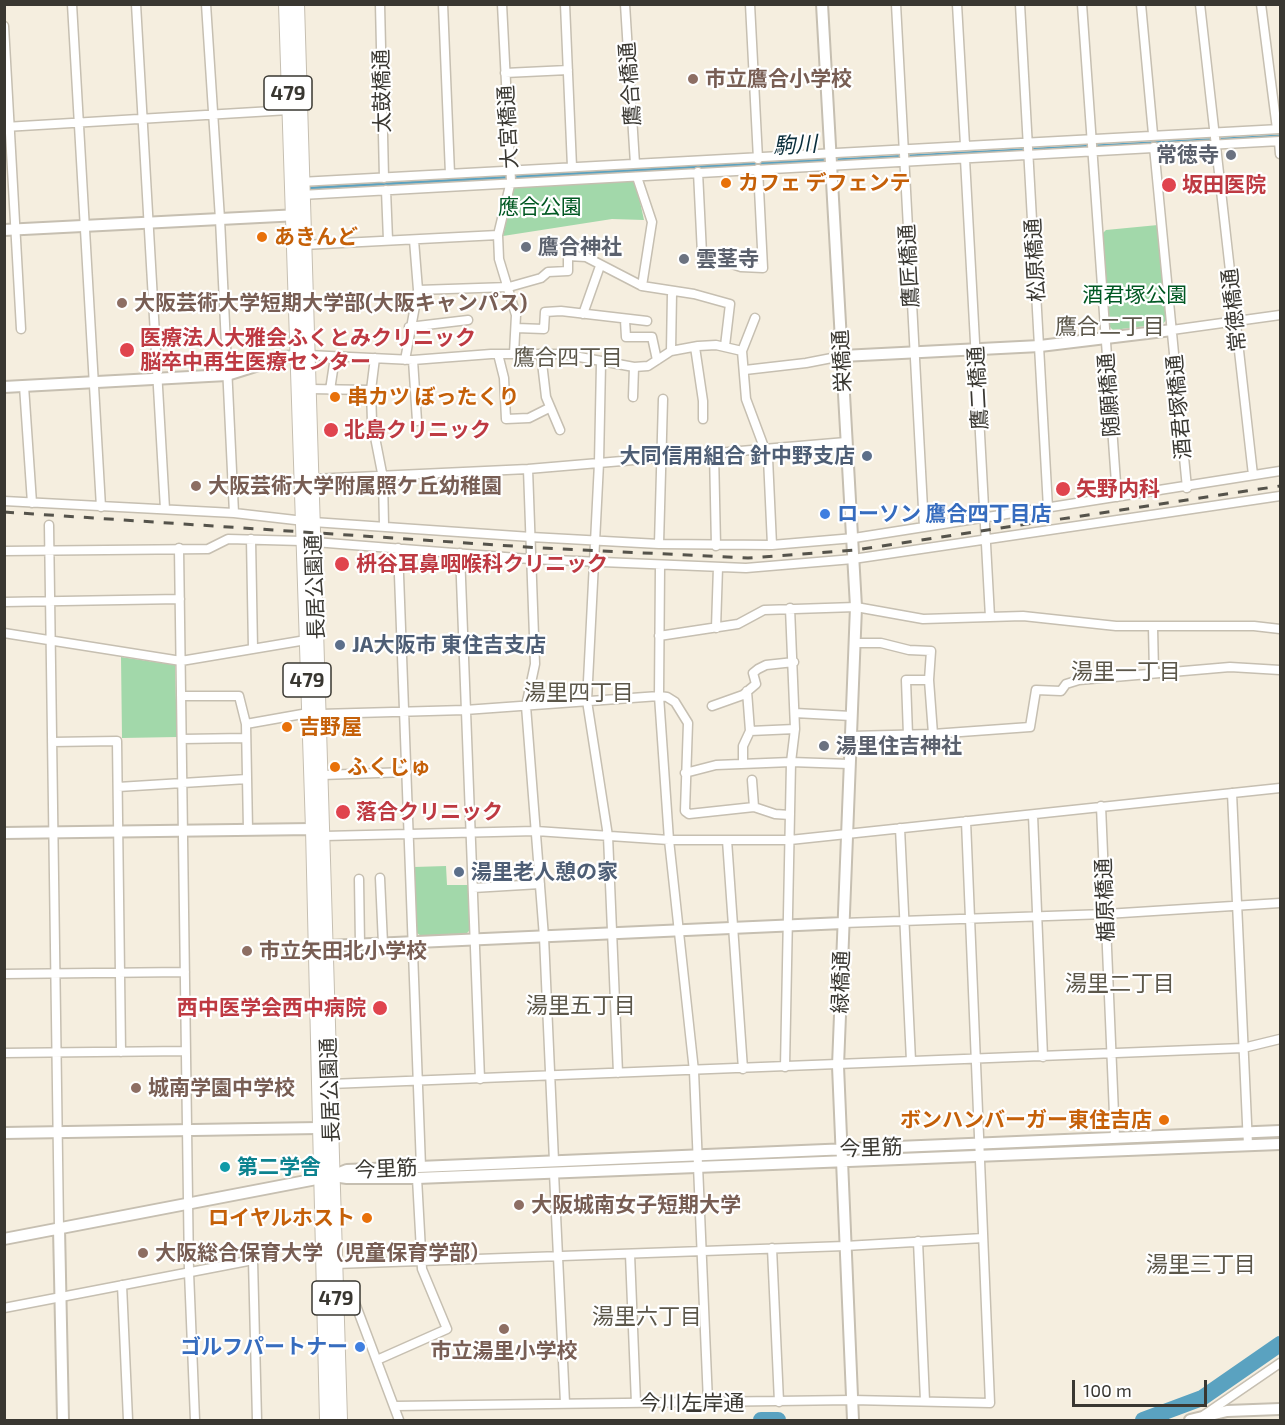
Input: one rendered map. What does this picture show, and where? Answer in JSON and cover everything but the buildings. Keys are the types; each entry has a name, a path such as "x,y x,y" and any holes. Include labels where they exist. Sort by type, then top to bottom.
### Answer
{"highway":[{"name":"長居公園通","path":"286,4 289,110 296,188"},
{"name":"長居公園通","path":"297,4 296,188 318,833 319,1128 335,1264 340,1420"},
{"name":"長居公園通","path":"297,215 303,245 302,355 309,390 312,479 307,521"},
{"name":"長居公園通","path":"308,542 306,640 322,775 318,833 327,946 330,1084 326,1177 327,1420"}],"street":[{"path":"72,4 100,507"},
{"path":"136,4 165,509"},
{"path":"206,4 220,219 234,513"},
{"name":"太鼓橋通","path":"380,4 384,178"},
{"path":"443,4 450,174"},
{"name":"大宮橋通","path":"502,4 511,177 498,235 499,259 510,287 516,315 514,354"},
{"path":"565,4 572,167"},
{"name":"鷹合橋通","path":"625,4 635,164"},
{"path":"750,4 758,159"},
{"name":"栄橋通","path":"822,4 853,559"},
{"name":"鷹匠橋通","path":"896,4 924,527"},
{"path":"957,4 965,145"},
{"path":"1020,4 1028,142"},
{"name":"随願橋通","path":"1082,4 1117,497"},
{"path":"1142,4 1153,134"},
{"path":"1200,4 1216,134"},
{"path":"296,188 386,190 511,177 572,167 635,164 758,159 904,161 966,159 1029,155 1153,134 1216,134 1279,129 1261,4"},
{"path":"4,26 10,230 21,329"},
{"path":"505,73 568,70"},
{"path":"7,127 289,110"},
{"name":"常徳橋通","path":"1216,134 1253,475"},
{"path":"296,188 384,178 450,174 511,177 637,177 758,169 903,150 1028,142 1154,147 1280,142 1281,154"},
{"name":"松原橋通","path":"1028,142 1048,508"},
{"name":"酒君塚橋通","path":"1154,147 1187,488"},
{"name":"鷹二橋通","path":"966,159 990,617"},
{"path":"698,172 702,254 741,267 763,268 758,169"},
{"path":"637,177 652,222 642,286"},
{"path":"386,190 388,240"},
{"path":"10,230 297,215"},
{"path":"303,245 498,235"},
{"path":"414,240 418,290 409,327 409,360 417,420"},
{"path":"418,290 510,287 541,278 548,272 568,271 568,256 586,257 642,286 672,293 694,294 730,304 725,346"},
{"path":"583,314 600,266"},
{"path":"671,351 672,293"},
{"path":"516,328 544,329 545,312 647,321"},
{"path":"745,370 842,356 1040,346 1281,315"},
{"path":"755,318 741,351 747,399 768,458 772,545"},
{"path":"409,327 468,320"},
{"path":"625,320 626,337 652,337 657,360"},
{"path":"695,346 703,419"},
{"path":"4,387 227,375 302,355 409,360 498,354 541,354 583,357 601,363 634,368 648,366 671,351 695,346 725,346 741,351"},
{"path":"498,354 504,378 506,419 529,418 549,408"},
{"path":"541,354 543,380 549,408 560,430"},
{"path":"330,390 335,357"},
{"path":"375,358 371,390 372,422 383,478 384,525"},
{"path":"601,363 599,463 587,701 608,836 618,1073"},
{"path":"633,397 634,368"},
{"path":"24,386 32,503"},
{"path":"309,390 371,390"},
{"path":"659,544 663,399"},
{"path":"312,479 383,478 528,469 846,442"},
{"path":"714,452 716,546"},
{"path":"528,469 535,664 526,706 544,937 554,1161"},
{"path":"4,501 234,513 307,521 594,541 716,546 772,545 851,538 1187,488 1281,471"},
{"path":"4,551 208,549 228,539 251,539 660,566 780,566 853,559 986,541 1281,496"},
{"path":"49,525 59,1228 58,1298 63,1420"},
{"path":"251,539 253,649"},
{"path":"179,548 189,1272 195,1420"},
{"path":"377,1360 447,1329 422,1269 418,1081 398,548"},
{"path":"460,553 480,1080"},
{"name":"緑橋通","path":"853,559 856,607 838,1066 853,1420"},
{"path":"660,566 658,696 669,840 694,1071 708,1402"},
{"path":"716,628 718,567"},
{"path":"4,602 180,599"},
{"path":"659,636 738,624 764,610 856,607 923,620 1023,616 1116,626 1254,626 1281,629"},
{"path":"785,1067 791,762 795,729 790,608"},
{"path":"1153,627 1154,673"},
{"path":"4,633 181,661 306,640"},
{"path":"854,643 881,643 909,651 931,651 929,680 933,734"},
{"path":"712,706 747,691 756,684 753,673 758,669 766,665 794,662"},
{"path":"850,736 933,734 1030,727 1036,690 1061,691 1066,684 1079,681 1240,666 1281,670"},
{"path":"908,735 906,680 929,680"},
{"path":"743,763 743,746 750,731 747,691"},
{"path":"181,696 239,696 246,724 248,830"},
{"path":"246,724 314,714 465,710 658,696 675,702 688,723 685,811 689,814 754,807 775,814 790,815"},
{"path":"795,713 851,716"},
{"path":"750,731 795,729"},
{"path":"182,740 246,738"},
{"path":"52,742 117,741 121,1052"},
{"path":"685,773 716,765 743,763 849,764"},
{"path":"322,775 407,772"},
{"path":"118,787 247,779"},
{"path":"752,780 754,807"},
{"path":"4,833 248,830 409,835 536,831 669,840 790,840 1281,788"},
{"path":"1232,793 1248,1145"},
{"name":"楯原橋通","path":"1101,806 1115,1138"},
{"path":"1034,815 1043,1057"},
{"path":"335,1264 845,1246 983,1238 966,821"},
{"path":"900,828 911,1061"},
{"path":"727,840 743,1069"},
{"path":"380,878 382,944"},
{"path":"359,879 360,945"},
{"path":"473,888 540,884"},
{"path":"327,946 906,920 1106,914 1281,903"},
{"path":"4,974 185,972"},
{"path":"330,1084 838,1066 1244,1048 1281,1039"},
{"path":"4,1053 186,1051"},
{"path":"4,1133 319,1128"},
{"name":"今里筋","path":"978,1149 1115,1138 1281,1131"},
{"name":"今里筋","path":"4,1239 326,1177 347,1170 554,1173 698,1161 978,1149 1281,1144"},
{"name":"今里筋","path":"419,1172 554,1161 698,1161"},
{"path":"554,1173 565,1403"},
{"name":"今川左岸通","path":"395,1406 708,1402 990,1403 983,1238"},
{"path":"918,1241 925,1401"},
{"path":"772,1248 779,1402"},
{"path":"630,1254 636,1403"},
{"path":"4,1308 252,1260 257,1420"},
{"path":"122,1285 128,1420"},
{"path":"336,1294 352,1295 399,1420"},
{"path":"1194,1419 1281,1363"},
{"path":"1194,1419 1227,1411 1281,1409"}],"green space":[{"name":"應合公園","path":"632,180 636,183 644,220 612,219 503,236 514,188 518,185"},
{"name":"酒君塚公園","path":"1158,225 1166,320 1163,324 1113,330 1108,325 1102,234 1106,230"},
{"path":"121,657 175,665 177,737 122,738"},
{"path":"446,866 447,885 468,885 470,930 466,934 421,936 417,933 414,867"}],"waterway":[{"name":"駒川","path":"834,160 1280,136"},
{"name":"駒川","path":"311,188 827,160"},
{"path":"1143,1420 1202,1398 1280,1344"},
{"path":"761,1420 778,1420"}],"railway":[{"path":"4,512 542,548 748,558 855,550 1280,486"}],"place":[{"name":"市立鷹合小学校","path":"693,79"},
{"name":"常徳寺","path":"1231,155"},
{"name":"カフェ デフェンテ","path":"726,183"},
{"name":"坂田医院","path":"1169,185"},
{"name":"あきんど","path":"262,237"},
{"name":"鷹合神社","path":"526,247"},
{"name":"雲茎寺","path":"684,259"},
{"name":"大阪芸術大学短期大学部(大阪キャンパス)","path":"122,303"},
{"name":"医療法人大雅会ふくとみクリニック 脳卒中再生医療センター","path":"127,350"},
{"name":"串カツ ぼったくり","path":"335,397"},
{"name":"北島クリニック","path":"331,430"},
{"name":"大同信用組合 針中野支店","path":"867,456"},
{"name":"大阪芸術大学附属照ケ丘幼稚園","path":"196,486"},
{"name":"矢野内科","path":"1063,489"},
{"name":"ローソン 鷹合四丁目店","path":"825,514"},
{"name":"枡谷耳鼻咽喉科クリニック","path":"342,564"},
{"name":"JA大阪市 東住吉支店","path":"340,645"},
{"name":"吉野屋","path":"287,727"},
{"name":"湯里住吉神社","path":"824,746"},
{"name":"ふくじゅ","path":"335,767"},
{"name":"落合クリニック","path":"343,812"},
{"name":"湯里老人憩の家","path":"459,872"},
{"name":"市立矢田北小学校","path":"247,951"},
{"name":"西中医学会西中病院","path":"380,1008"},
{"name":"城南学園中学校","path":"136,1088"},
{"name":"ボンハンバーガー東住吉店","path":"1164,1120"},
{"name":"第二学舎","path":"225,1167"},
{"name":"大阪城南女子短期大学","path":"519,1205"},
{"name":"ロイヤルホスト","path":"367,1218"},
{"name":"大阪総合保育大学（児童保育学部）","path":"143,1253"},
{"name":"市立湯里小学校","path":"504,1329"},
{"name":"ゴルフパートナー","path":"360,1347"}],"district":[{"name":"鷹合二丁目","path":"1110,327"},
{"name":"鷹合四丁目","path":"568,358"},
{"name":"湯里一丁目","path":"1126,672"},
{"name":"湯里四丁目","path":"579,693"},
{"name":"湯里二丁目","path":"1120,984"},
{"name":"湯里五丁目","path":"581,1006"},
{"name":"湯里三丁目","path":"1201,1265"},
{"name":"湯里六丁目","path":"647,1317"}]}
